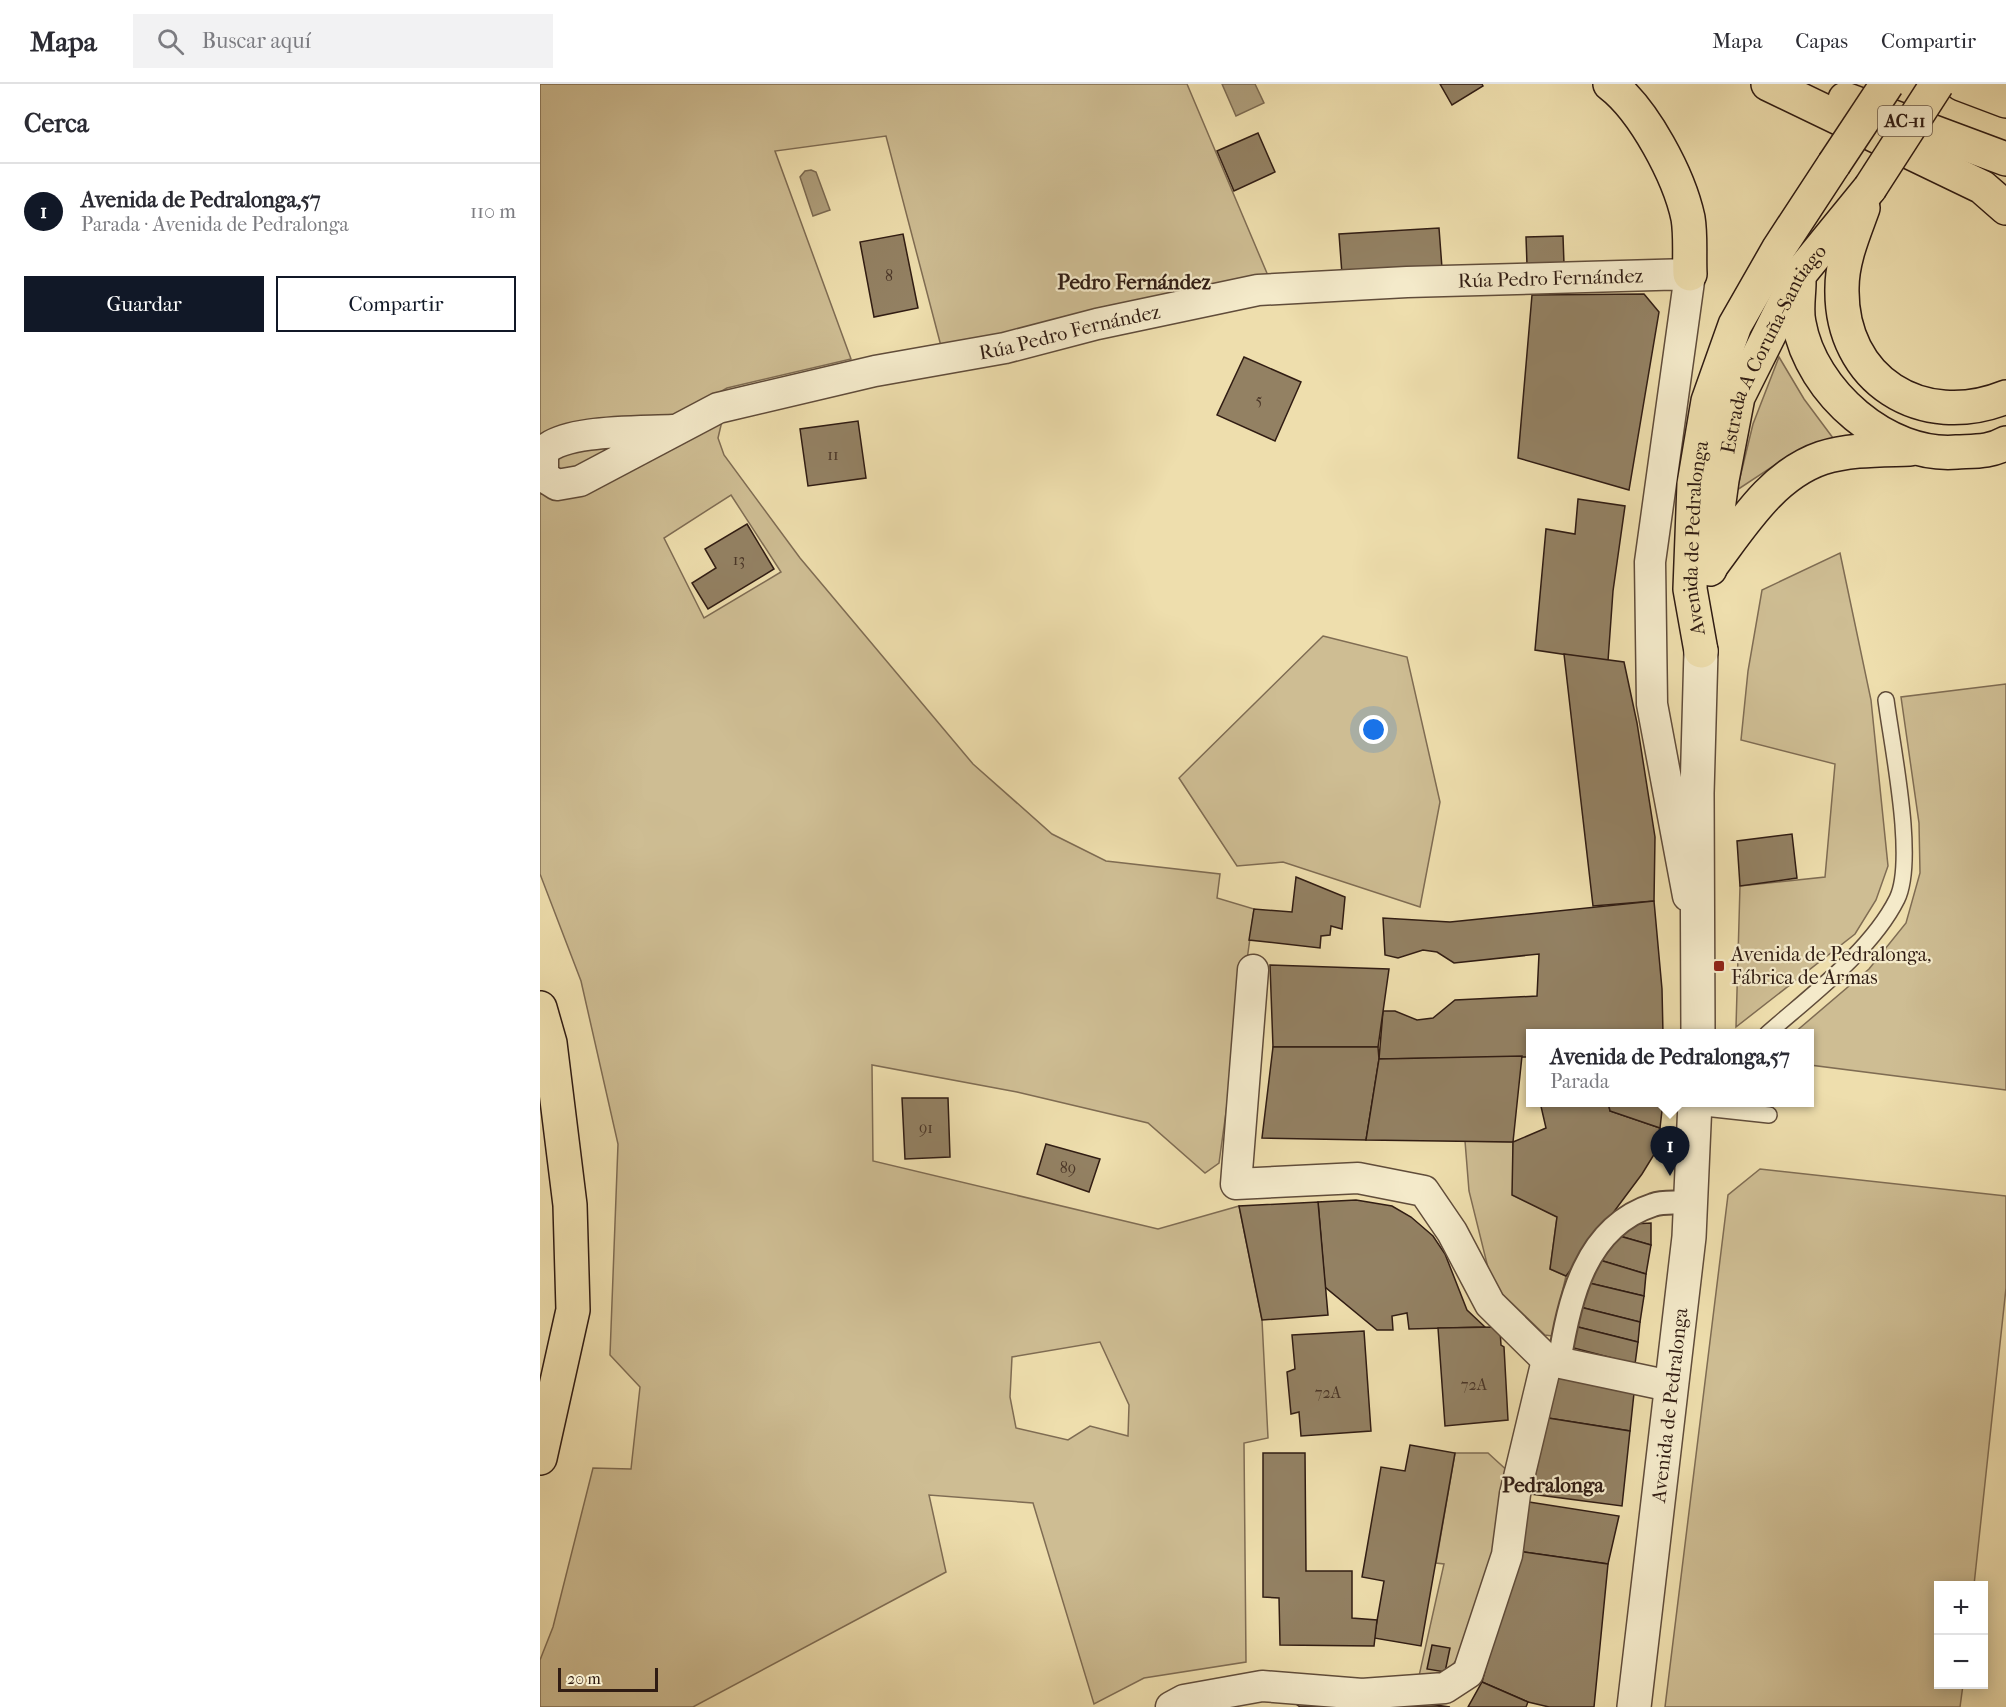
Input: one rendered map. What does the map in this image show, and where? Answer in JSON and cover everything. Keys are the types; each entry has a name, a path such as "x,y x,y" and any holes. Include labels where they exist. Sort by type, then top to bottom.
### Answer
{"main road":[{"path":"1610,84 1622,93 1663,152 1688,219 1690,274"},
{"path":"1768,84 1982,188 2006,208"},
{"name":"AC-11","path":"1804,84 2006,159"},
{"path":"1887,84 1834,164 1811,227 1798,275 1799,323 1812,358 1833,394 1857,418 1884,435 1919,449"},
{"name":"Estrada A Coruña-Santiago","path":"1701,651 1722,480 1738,397 1798,275 1870,188 1937,84"},
{"path":"1961,84 2006,101"},
{"path":"1993,84 2006,91"},
{"name":"Avenida de Pedralonga","path":"1701,651 1690,589 1694,484 1708,401 1735,325 1779,248 1834,164"},
{"path":"1870,188 1848,249 1842,286 1844,319 1860,360 1884,386 1915,402 1950,409 1992,402 2006,397"},
{"path":"1710,567 1777,483 1822,458 1863,451 1919,449 1943,453 1995,449 2006,443"},
{"path":"540,1008 549,1042 570,1205 573,1310 540,1458"}],"street":[{"name":"Rúa Pedro Fernández","path":"673,430 718,408 875,371 1005,348 1097,324 1258,290 1407,282 1690,274"},
{"name":"Avenida de Pedralonga","path":"1690,274 1650,562 1652,692 1698,946"},
{"name":"Avenida de Pedralonga","path":"1698,1029 1701,651"},
{"path":"1253,970 1236,1184 1358,1178 1424,1191 1452,1232 1490,1304 1553,1361 1670,1386"},
{"name":"Avenida de Pedralonga","path":"1634,1707 1689,1237 1695,1107"},
{"path":"1171,1707 1184,1700 1262,1686 1362,1694 1445,1688 1468,1673 1507,1555 1515,1494 1553,1361 1570,1304 1595,1246 1619,1221 1655,1204 1690,1203"}],"lane":[{"path":"1773,1029 1821,987 1868,941 1898,898 1906,849 1886,699"},
{"path":"1741,1107 1769,1115"}],"shaded area":[{"path":"540,84 1187,84 1269,278 941,346 886,136 775,151 851,359 727,388 581,471 540,470"},
{"path":"1222,84 1255,84 1264,103 1236,116"},
{"path":"805,171 816,172 830,210 813,216 800,177"},
{"path":"1779,357 1804,399 1833,438 1784,459 1737,490 1753,424"},
{"path":"722,421 718,438 724,455 800,558 973,764 1052,834 1106,861 1220,874 1217,898 1254,909 1219,1163 1205,1173 1148,1123 1017,1092 872,1065 873,1161 1158,1229 1239,1206 1262,1320 1268,1438 1244,1443 1246,1662 1144,1678 1094,1704 1033,1503 929,1495 946,1572 693,1707 540,1707 540,1660 553,1627 593,1468 631,1469 640,1387 610,1355 618,1144 581,981 540,874 540,494 573,497","holes":["731,495 781,572 704,618 664,538","1100,1342 1129,1405 1128,1436 1090,1426 1068,1440 1016,1428 1010,1397 1012,1357"]},
{"path":"1840,553 1871,700 1888,866 1876,900 1855,934 1736,1027 1740,886 1825,877 1835,764 1741,740 1748,671 1762,590"},
{"path":"1323,636 1407,657 1440,802 1420,907 1283,862 1237,866 1179,778"},
{"path":"2006,684 2006,1090 1814,1066 1814,1029 1799,1029 1869,969 1906,923 1920,873 1919,823 1901,697"},
{"path":"1465,1141 1513,1142 1513,1195 1557,1217 1550,1269 1566,1276 1552,1336 1545,1335 1492,1284 1469,1191"},
{"path":"1760,1169 2006,1196 2006,1288 1974,1581 1934,1581 1934,1689 1962,1689 1960,1707 1665,1707 1728,1195"},
{"path":"1455,1453 1488,1453 1512,1475 1487,1580 1467,1638 1457,1659 1446,1671 1419,1676 1444,1564 1436,1563"}],"building":[{"path":"1440,84 1482,84 1483,86 1452,105"},
{"path":"1258,133 1275,172 1234,191 1217,151"},
{"path":"1439,228 1442,268 1342,274 1339,234"},
{"path":"903,234 918,308 874,317 860,242"},
{"path":"1563,236 1564,264 1527,265 1526,237"},
{"path":"1644,294 1659,312 1629,490 1518,458 1532,295"},
{"path":"1244,357 1301,382 1275,441 1217,415"},
{"path":"858,421 866,478 808,486 800,429"},
{"path":"1578,499 1625,506 1613,591 1608,661 1535,650 1546,529 1575,534"},
{"path":"747,524 774,569 708,609 692,583 716,568 705,549"},
{"path":"1564,654 1624,662 1637,723 1655,837 1654,901 1593,906"},
{"path":"1792,834 1797,878 1740,886 1737,841"},
{"path":"1296,877 1345,897 1342,929 1331,926 1330,935 1321,936 1320,948 1249,940 1254,909 1292,912"},
{"path":"1654,901 1662,989 1663,1029 1526,1029 1526,1057 1379,1059 1383,1011 1395,1011 1417,1020 1433,1018 1455,1000 1537,996 1539,954 1454,963 1437,952 1423,950 1398,958 1385,955 1383,918 1450,922"},
{"path":"1270,965 1389,969 1378,1047 1273,1047"},
{"path":"1273,1047 1378,1047 1379,1059 1366,1140 1262,1138"},
{"path":"1522,1056 1513,1142 1366,1140 1379,1059"},
{"path":"902,1098 948,1098 950,1157 905,1159"},
{"path":"1541,1107 1609,1107 1610,1111 1660,1128 1658,1148 1642,1174 1566,1276 1550,1269 1557,1217 1512,1195 1513,1142 1546,1128"},
{"path":"1609,1107 1662,1107 1660,1128 1610,1111"},
{"path":"1046,1144 1100,1159 1089,1192 1037,1174"},
{"path":"1356,1200 1392,1206 1411,1217 1433,1236 1445,1254 1467,1310 1485,1327 1409,1329 1407,1313 1392,1316 1393,1330 1377,1330 1325,1287 1318,1202"},
{"path":"1318,1202 1328,1315 1262,1320 1239,1206"},
{"path":"1651,1223 1651,1245 1616,1235 1633,1224"},
{"path":"1616,1235 1651,1245 1646,1274 1593,1258"},
{"path":"1593,1258 1646,1274 1644,1296 1585,1282"},
{"path":"1585,1282 1644,1296 1640,1322 1576,1306"},
{"path":"1576,1306 1640,1322 1638,1342 1574,1326"},
{"path":"1574,1326 1638,1342 1635,1364 1570,1347"},
{"path":"1497,1327 1500,1330 1501,1345 1504,1347 1508,1420 1445,1426 1438,1328"},
{"path":"1364,1331 1371,1431 1301,1436 1299,1412 1291,1414 1287,1372 1295,1369 1292,1335"},
{"path":"1557,1373 1634,1393 1630,1431 1548,1418"},
{"path":"1548,1418 1630,1431 1622,1506 1531,1494"},
{"path":"1410,1445 1455,1453 1421,1646 1374,1638 1384,1581 1362,1577 1381,1467 1405,1471"},
{"path":"1263,1453 1305,1453 1306,1571 1352,1571 1352,1618 1377,1620 1374,1646 1280,1645 1279,1598 1263,1597"},
{"path":"1529,1502 1619,1516 1608,1564 1517,1551"},
{"path":"1517,1551 1608,1564 1594,1707 1549,1707 1528,1702 1482,1682"},
{"path":"1432,1645 1450,1648 1445,1672 1427,1669"},
{"path":"1482,1682 1528,1702 1526,1707 1468,1707"},
{"path":"1421,1703 1450,1707 1300,1707 1296,1704"}],"place":[{"name":"Avenida de Pedralonga, Fábrica de Armas","path":"1719,966"},
{"name":"Avenida de Pedralonga,57","path":"1670,1176"}],"district":[{"name":"Pedro Fernández","path":"1134,282"},
{"name":"Pedralonga","path":"1553,1485"}]}
